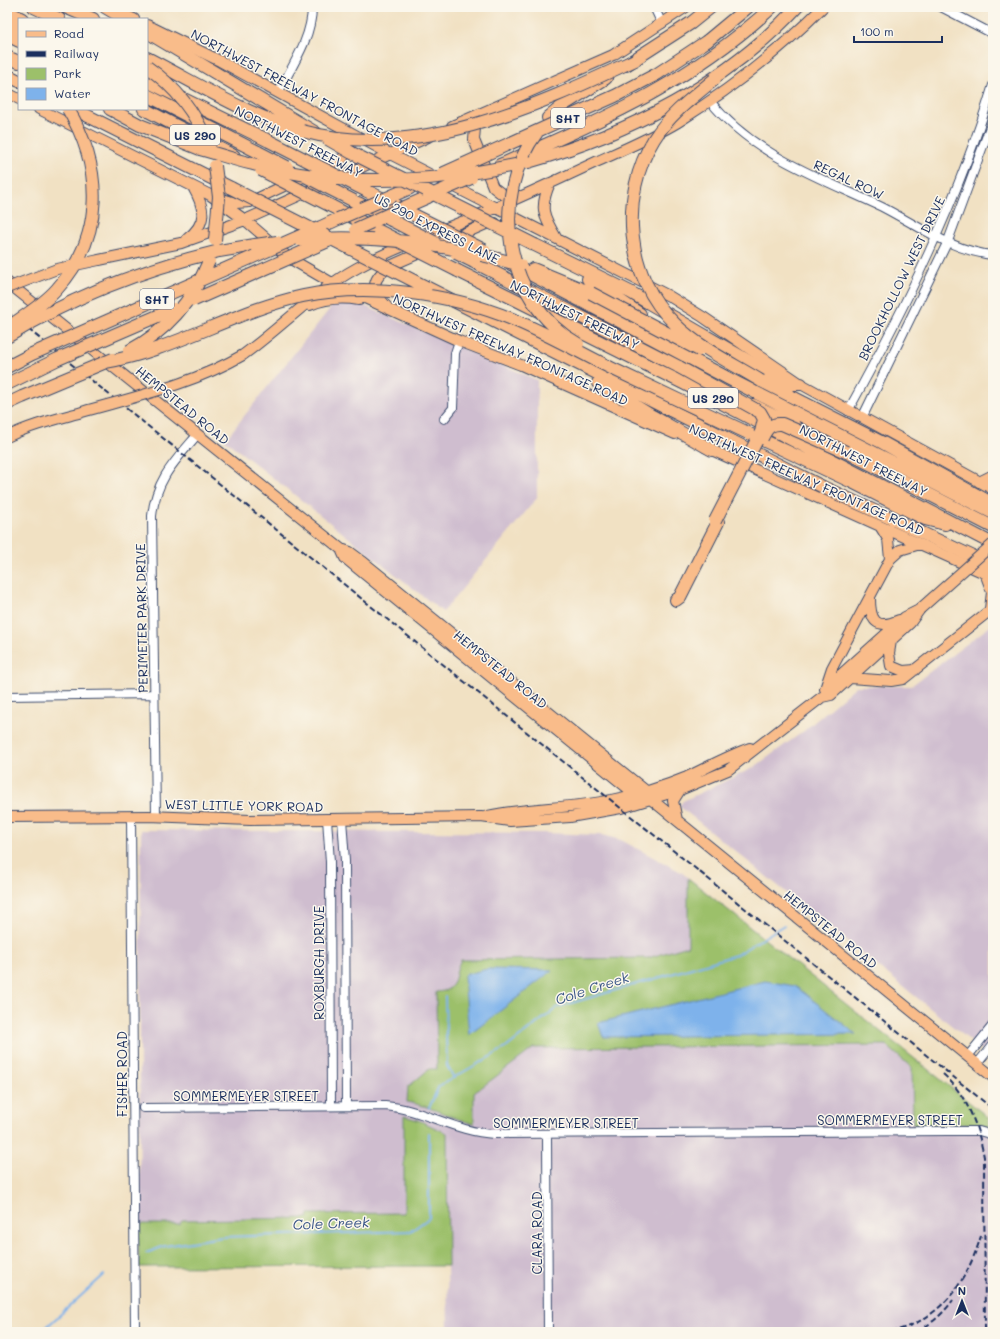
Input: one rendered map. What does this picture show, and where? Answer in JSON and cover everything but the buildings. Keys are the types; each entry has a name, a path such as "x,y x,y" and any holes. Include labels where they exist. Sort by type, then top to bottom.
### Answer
{"highway":[{"path":"34,7 57,18"},
{"path":"65,7 91,18"},
{"path":"106,7 123,18"},
{"path":"629,376 600,356 567,338 551,324 538,309 526,290 518,271 510,242 509,211 512,187 521,162 533,138 548,118 565,104 691,23 711,7"},
{"name":"SHT","path":"7,367 39,351 572,116 657,74 707,42 748,7"},
{"name":"SHT","path":"7,384 58,359 613,115 661,90 713,56 772,7"},
{"path":"761,381 698,342 667,316 648,287 641,271 632,237 631,218 637,178 654,139 674,114 783,22 797,7"},
{"path":"7,11 20,18"},
{"path":"7,24 18,30"},
{"path":"148,33 352,153 452,203 534,247 602,287 739,384"},
{"path":"7,35 18,40"},
{"path":"148,42 201,64"},
{"path":"148,59 247,111 279,124 310,133 377,140 452,130 499,118 536,105 635,60"},
{"path":"7,404 134,349 152,337 183,308 195,290 205,270 217,230 219,208 218,182 212,156 196,117 183,100 161,77 148,68"},
{"path":"112,110 170,138 200,149 254,165 301,174 356,179 414,180 482,172 559,154 592,142 642,120 714,79"},
{"name":"NORTHWEST FREEWAY","path":"148,81 269,141 739,384 993,513"},
{"name":"US 290 EXPRESS LANE","path":"148,96 993,527"},
{"path":"7,328 44,302 57,290 77,262 86,240 92,218 94,198 93,171 88,148 79,127 69,110"},
{"path":"76,110 990,572"},
{"name":"NORTHWEST FREEWAY","path":"146,110 458,271 683,383 993,544"},
{"path":"7,337 55,309 113,282 184,259 242,247 292,240 360,238 445,246 486,255 556,277 591,292 726,365 761,381 924,465 993,504"},
{"path":"534,247 630,292 788,384 801,384"},
{"path":"105,362 122,360 202,331 269,304 304,296 334,291 363,290 412,293 451,300 512,320 852,482 925,519 966,530"},
{"path":"517,334 652,416 712,450"},
{"path":"679,367 760,412 764,419 761,432 717,522 680,597 676,600 677,595 717,522 765,433 774,424 782,424 846,452"}],"main road":[{"path":"106,7 132,18"},
{"path":"7,288 57,269 181,243 245,220 482,112 613,55 686,7"},
{"path":"7,437 48,421 179,385 204,376 243,355 270,336 332,283 383,254 520,197 670,126 710,101 772,55 823,7"},
{"name":"NORTHWEST FREEWAY FRONTAGE ROAD","path":"148,25 220,61 340,128 669,296 703,317 801,384 993,489"},
{"path":"7,93 18,98"},
{"name":"NORTHWEST FREEWAY FRONTAGE ROAD","path":"40,110 210,195 245,220 289,258 332,283 370,302 521,366 712,450 920,544 990,572"},
{"path":"482,112 475,128 474,140 493,186 502,194 520,197"},
{"path":"210,195 236,203 250,202 343,158 347,150 348,142 340,128"},
{"path":"550,183 545,194 543,212 546,221 557,239"},
{"path":"181,243 198,229 203,214 202,202 192,186"},
{"path":"390,311 378,298 374,284 379,274 390,266 486,224 499,222 527,224"},
{"name":"HEMPSTEAD ROAD","path":"7,282 341,549 350,552 362,561 646,790 652,800"},
{"path":"301,308 320,300 336,298 370,302"},
{"path":"979,482 993,475"},
{"path":"880,526 888,539 890,559"},
{"path":"824,693 832,668 890,559 900,550 920,544"},
{"name":"WEST LITTLE YORK ROAD","path":"824,693 831,695 910,623 920,609 993,544"},
{"name":"HEMPSTEAD ROAD","path":"341,549 345,558 635,794 652,800 993,1077"},
{"path":"850,678 897,681 903,679 915,670 992,608 990,572"},
{"path":"870,598 870,614 876,622 892,623 905,617"},
{"name":"WEST LITTLE YORK ROAD","path":"7,817 156,816 236,819 481,818 510,821 570,817 621,808 652,800 728,770 756,746 786,726 824,693 905,617 920,609"},
{"path":"891,641 889,653 891,666 903,671 915,670"},
{"name":"WEST LITTLE YORK ROAD","path":"481,818 508,812 583,804 635,794 686,777 724,757 756,746"},
{"path":"677,820 673,801 680,790"}],"street":[{"path":"278,93 308,34 312,18 312,7"},
{"path":"654,7 662,24"},
{"path":"941,7 993,34"},
{"name":"BROOKHOLLOW WEST DRIVE","path":"848,411 909,295 937,237 993,85"},
{"name":"REGAL ROW","path":"710,101 729,123 760,146 808,173 883,208 937,237 977,252 993,254"},
{"name":"BROOKHOLLOW WEST DRIVE","path":"862,418 948,241 993,119"},
{"path":"961,175 972,179"},
{"path":"444,419 452,408 455,353 459,341"},
{"name":"PERIMETER PARK DRIVE","path":"156,816 152,509 157,488 162,479 170,467 198,434"},
{"path":"7,696 154,694"},
{"name":"FISHER ROAD","path":"131,816 135,1332"},
{"name":"ROXBURGH DRIVE","path":"328,819 331,1106"},
{"name":"ROXBURGH DRIVE","path":"342,819 345,906 346,1106"},
{"path":"330,906 345,906"},
{"path":"330,987 345,986"},
{"path":"968,1056 993,1025"},
{"path":"977,1064 993,1044"},
{"name":"SOMMERMEYER STREET","path":"143,1108 331,1106 400,1107 418,1112 463,1129 484,1134 979,1131 993,1135"},
{"name":"CLARA ROAD","path":"547,1134 548,1332"}],"shaded area":[{"path":"336,301 353,301 537,380 537,498 443,612 225,440"},
{"path":"993,624 993,1059 679,806 683,801 753,768 804,731 856,686 911,686"},
{"path":"141,830 544,833 602,835 621,840 681,872 989,1118 990,1142 993,1145 993,1332 990,1203 991,1332 448,1332 447,1266 139,1267"}],"green space":[{"path":"688,878 989,1118 989,1127 981,1124 913,1125 912,1068 886,1045 534,1048 474,1093 474,1124 424,1106 407,1102 408,1087 429,1069 437,1069 436,992 449,989 454,981 461,960 648,958 688,946"},
{"path":"404,1116 418,1120 447,1133 448,1266 139,1267 138,1224 179,1224 182,1220 308,1218 309,1214 404,1213"}],"water":[{"path":"487,969 553,970 469,1035 464,975"},
{"path":"765,981 795,986 856,1034 603,1037 598,1023"}],"waterway":[{"name":"Cole Creek","path":"429,1108 439,1086 507,1047 558,1007 736,955 784,925"},
{"path":"445,996 447,1066 454,1078"},
{"name":"Cole Creek","path":"146,1253 165,1246 222,1237 411,1231 429,1218 429,1133"},
{"name":"Cole Creek","path":"41,1332 104,1275"}],"railway":[{"path":"7,312 993,1109"},
{"path":"943,1074 959,1091 965,1101 975,1123 984,1157 985,1332"},
{"path":"890,1332 924,1319 949,1298 968,1270 981,1236"},
{"path":"917,1332 937,1318 953,1300"}]}
